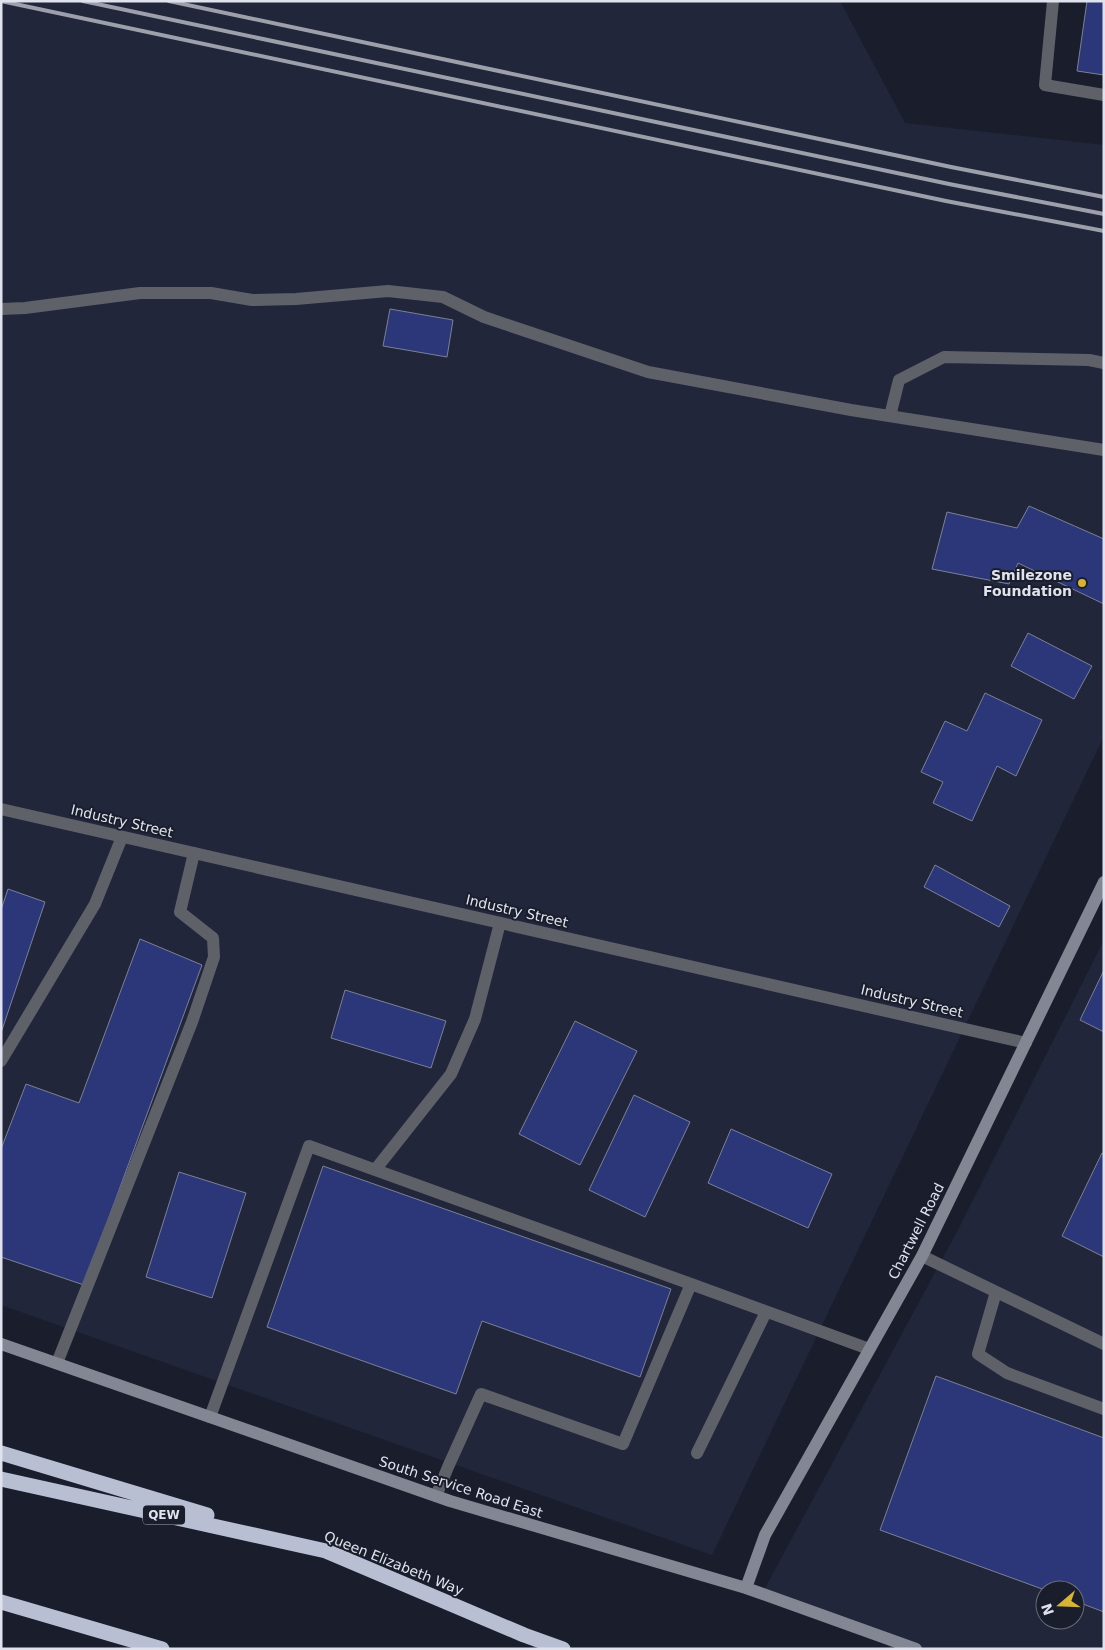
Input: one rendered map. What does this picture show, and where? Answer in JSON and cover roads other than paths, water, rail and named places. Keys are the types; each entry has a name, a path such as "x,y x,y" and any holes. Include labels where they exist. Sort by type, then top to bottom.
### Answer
{"highway":[{"path":"1,1453 326,1551"},
{"name":"Queen Elizabeth Way","path":"1,1479 326,1551 524,1635 563,1649"},
{"path":"1,1602 162,1649"}],"street":[{"path":"1053,1 1045,85 1104,94"},
{"path":"1,309 25,308 140,293 211,293 252,300 296,299 388,290 442,297 484,317 648,372 890,416 1104,450"},
{"path":"890,416 899,380 944,358 1089,360 1104,362"},
{"name":"Industry Street","path":"1,809 1026,1043"},
{"path":"1,1061 95,904 122,837"},
{"path":"57,1363 192,1022 214,956 213,938 180,912 194,853"},
{"name":"Chartwell Road","path":"746,1588 765,1535 922,1256 1104,882"},
{"path":"374,1170 451,1074 475,1019 500,923"},
{"path":"210,1417 309,1146 869,1349"},
{"path":"922,1256 1104,1344"},
{"path":"436,1496 481,1394 623,1444 691,1284"},
{"path":"996,1292 978,1354 1007,1373 1104,1409"},
{"path":"697,1453 766,1312"},
{"name":"South Service Road East","path":"1,1344 436,1496 746,1588 916,1649"}],"railway":[{"path":"1,1 946,201 1104,231"},
{"path":"83,1 949,184 1104,214"},
{"path":"169,1 951,167 1104,197"}],"place":[{"name":"Smilezone Foundation","path":"1082,583"}]}
